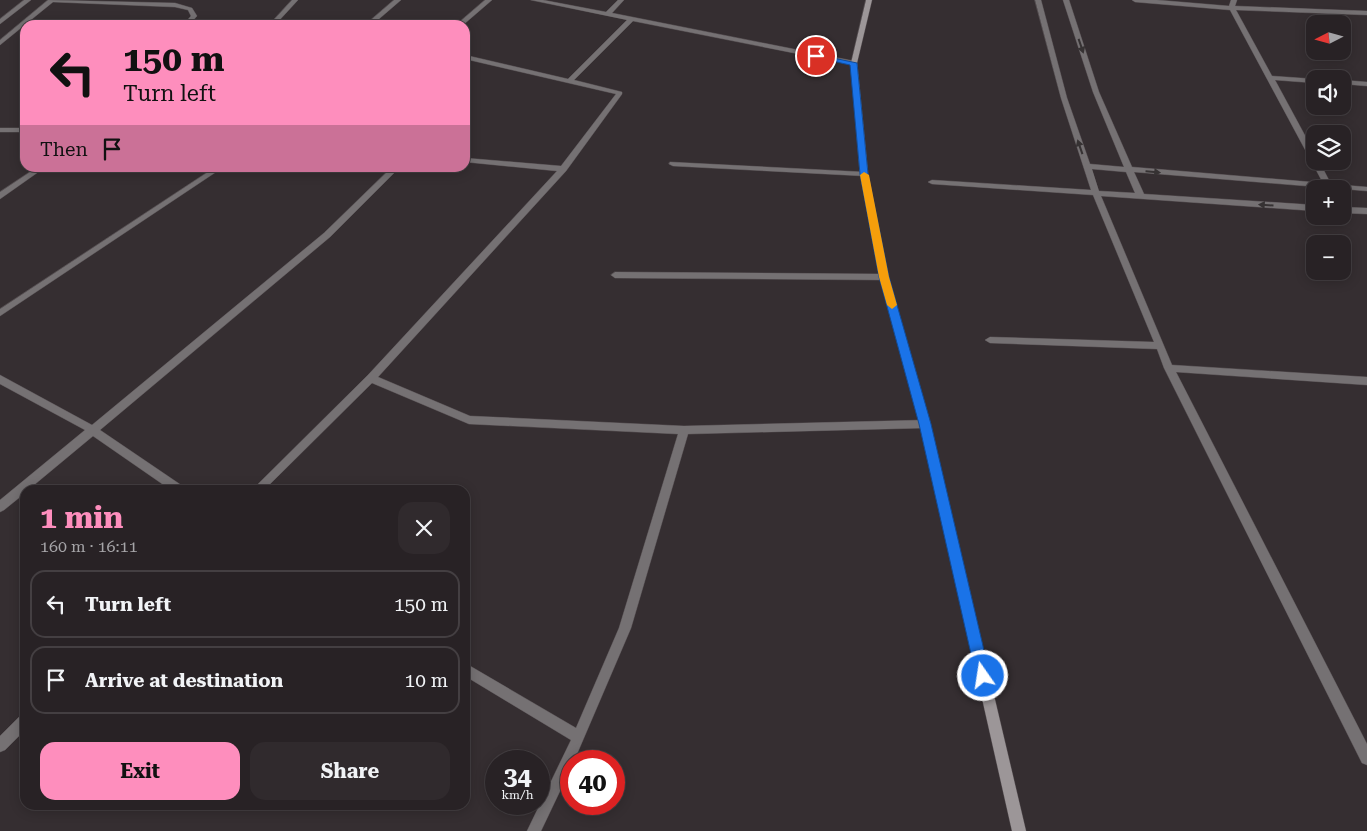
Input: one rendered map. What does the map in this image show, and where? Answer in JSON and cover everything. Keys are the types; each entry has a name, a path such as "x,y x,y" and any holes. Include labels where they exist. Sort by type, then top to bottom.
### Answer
{"street":[{"path":"0,22 28,0"},
{"path":"28,20 52,0 192,6 194,16 190,20"},
{"path":"277,20 295,0"},
{"path":"374,20 398,0"},
{"path":"465,20 489,0"},
{"path":"534,0 854,63"},
{"path":"607,15 621,0"},
{"path":"869,0 854,63 864,174 884,277 925,424 1019,831"},
{"path":"1038,0 1064,98 1096,193 1169,368 1367,758"},
{"path":"1066,0 1096,92 1141,197"},
{"path":"1135,0 1367,13"},
{"path":"1233,4 1306,144"},
{"path":"570,81 631,20"},
{"path":"0,43 20,26"},
{"path":"262,485 371,378 563,169 620,93 470,58"},
{"path":"1270,78 1306,80"},
{"path":"1351,83 1367,84"},
{"path":"0,130 20,130"},
{"path":"470,160 563,169"},
{"path":"673,164 864,174"},
{"path":"1087,166 1306,186"},
{"path":"0,196 34,172"},
{"path":"0,313 212,172"},
{"path":"27,485 328,235 391,172"},
{"path":"932,182 1306,207"},
{"path":"1351,189 1367,189"},
{"path":"1351,210 1367,211"},
{"path":"615,275 884,277"},
{"path":"990,340 1160,346"},
{"path":"1169,368 1367,382"},
{"path":"371,378 469,420 684,430 925,424"},
{"path":"0,379 93,430 173,485"},
{"path":"535,831 579,737 625,628 684,430"},
{"path":"0,507 20,490"},
{"path":"470,672 579,737"},
{"path":"0,746 20,726"}],"slow traffic":[{"path":"864,175 884,277 892,305"}],"route":[{"path":"816,56 854,63 864,174 884,277 925,424 983,676"}]}
